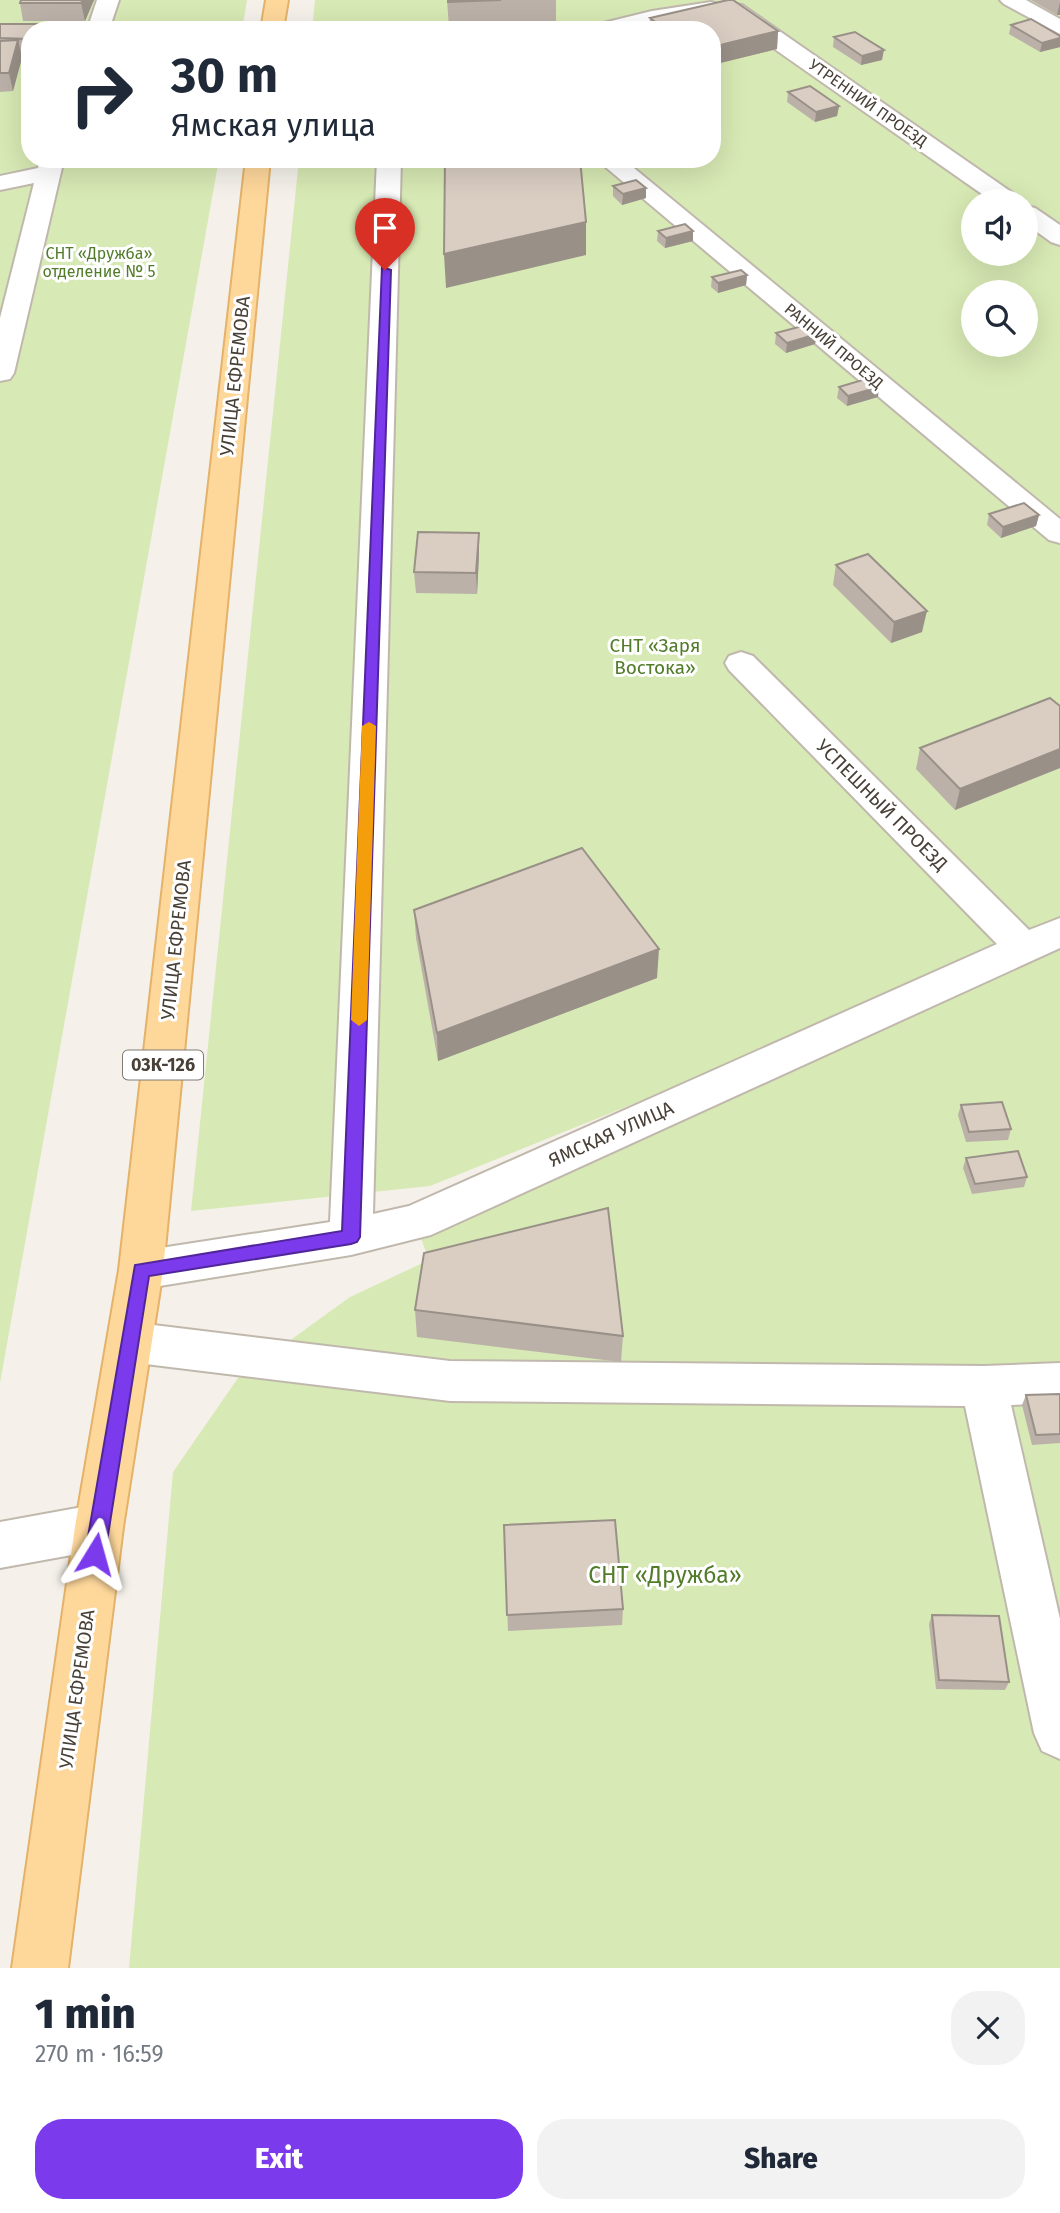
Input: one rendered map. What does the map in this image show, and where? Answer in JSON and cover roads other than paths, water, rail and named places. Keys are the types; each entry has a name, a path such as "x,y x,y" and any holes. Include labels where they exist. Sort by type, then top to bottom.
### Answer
{"main road":[{"path":"274,21 277,0"},
{"name":"УЛИЦА ЕФРЕМОВА","path":"40,1968 99,1527 141,1270 257,168"}],"street":[{"path":"101,21 108,0"},
{"path":"1011,0 1060,29"},
{"path":"623,21 651,8 738,3"},
{"name":"УТРЕННИЙ ПРОЕЗД","path":"738,3 992,189"},
{"path":"0,183 44,168"},
{"path":"0,373 50,168"},
{"path":"351,1237 389,168"},
{"name":"РАННИЙ ПРОЕЗД","path":"619,168 1060,534"},
{"path":"1038,221 1060,237"},
{"name":"УСПЕШНЫЙ ПРОЕЗД","path":"741,663 1042,940"},
{"name":"ЯМСКАЯ УЛИЦА","path":"141,1270 351,1237 416,1222 1042,940"},
{"path":"129,1342 450,1381 984,1386 1060,1383"},
{"path":"984,1386 1060,1734"},
{"path":"0,1545 99,1527"}],"park label":[{"name":"СНТ «Дружба» отделение № 5","path":"99,262"},
{"name":"СНТ «Заря Востока»","path":"655,656"},
{"name":"СНТ «Дружба»","path":"665,1575"}]}
